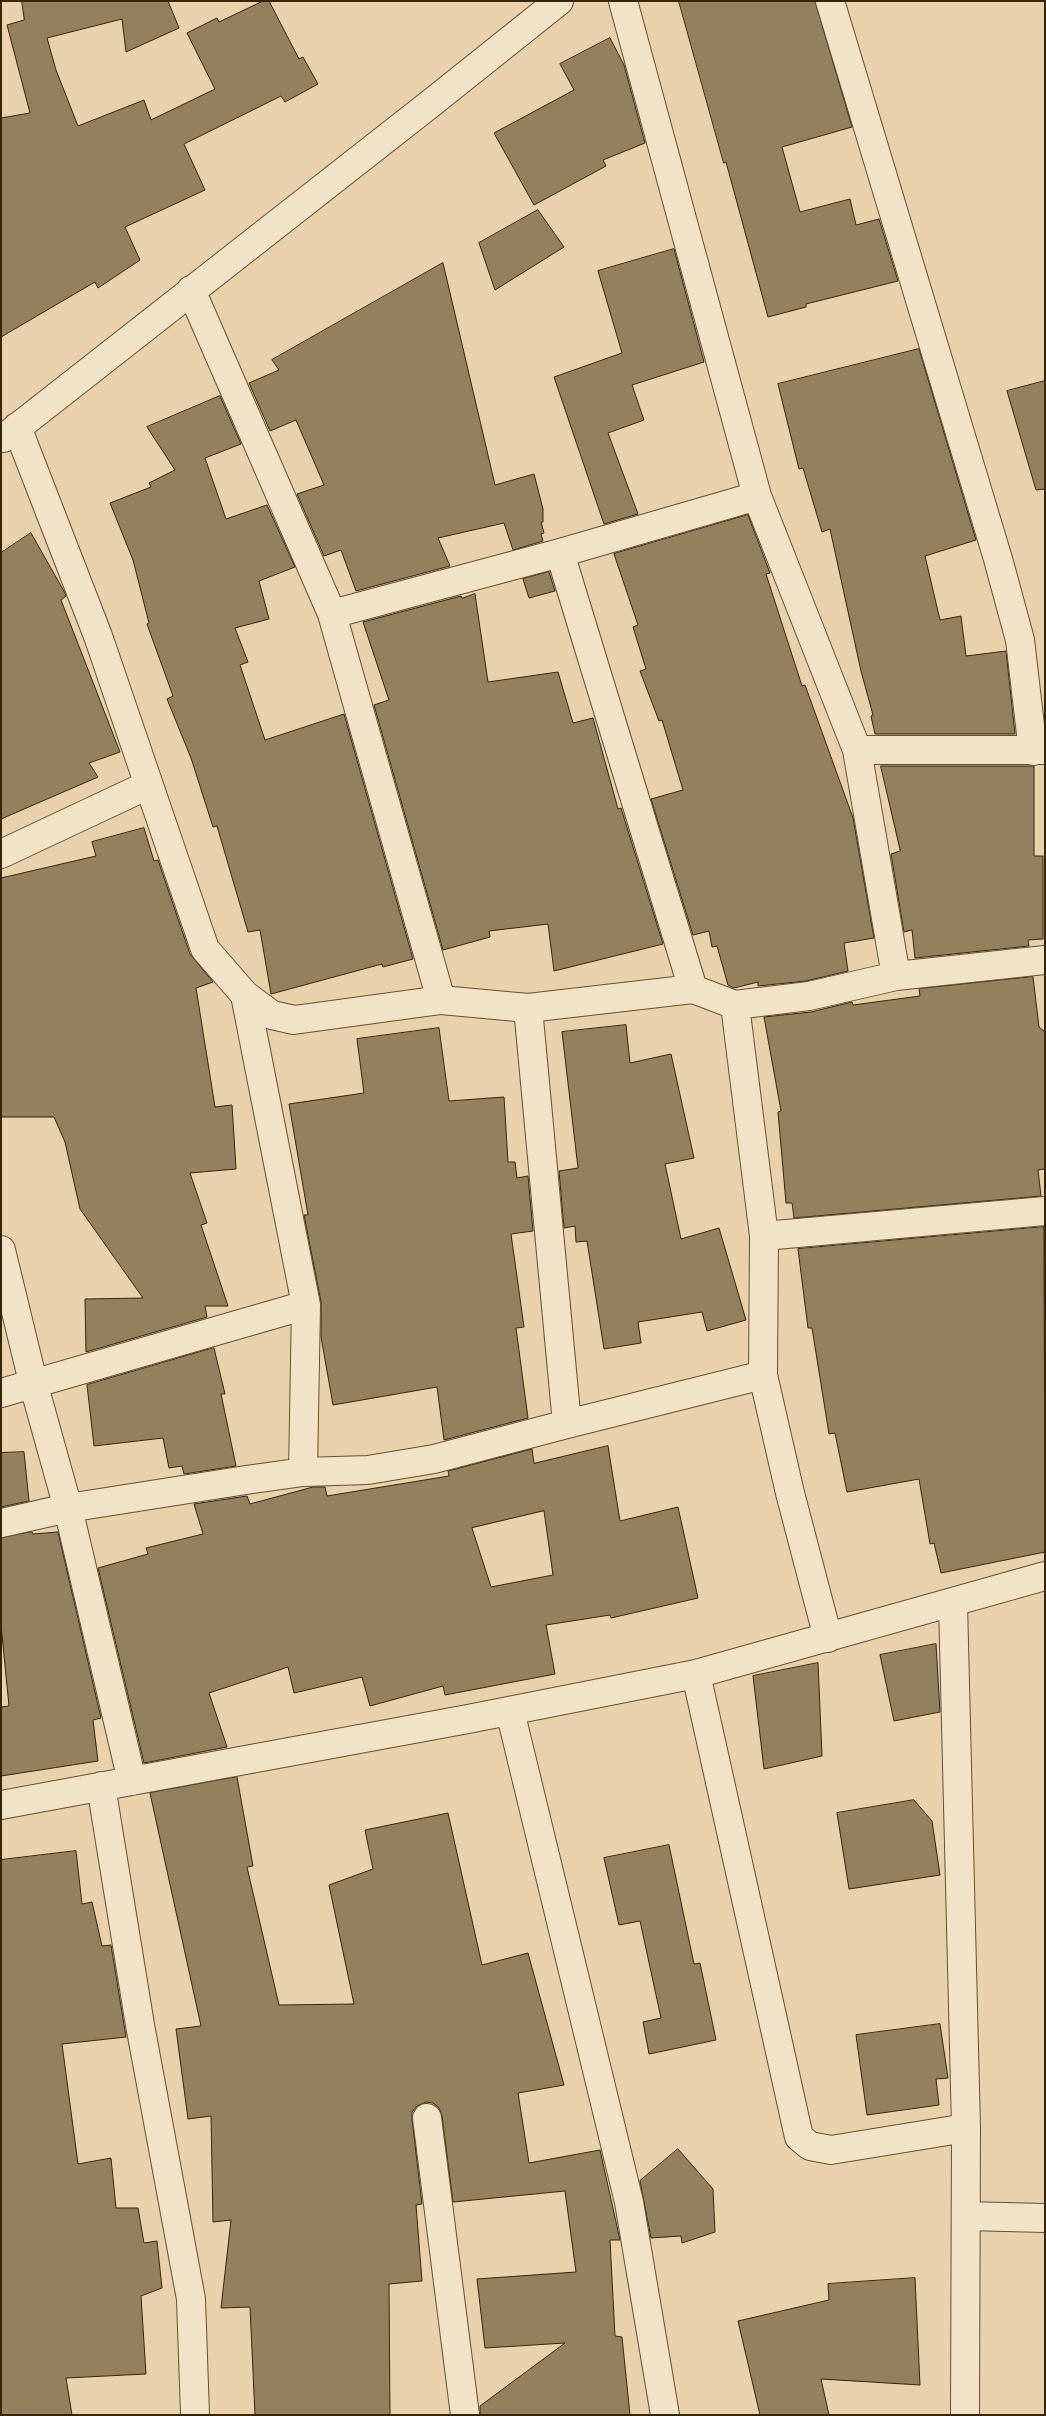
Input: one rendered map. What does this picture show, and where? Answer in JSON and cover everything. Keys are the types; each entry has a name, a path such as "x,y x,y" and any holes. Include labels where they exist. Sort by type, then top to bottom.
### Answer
{"street":[{"path":"559,1 9,433 98,636 204,949 245,995 272,1015 294,1020 441,1000 528,1008 693,989 735,1005 809,996 896,976 1045,960"},
{"path":"623,1 757,496 857,750 896,976"},
{"path":"830,1 998,560 1020,640 1039,750 857,750"},
{"path":"191,290 332,614 441,1000"},
{"path":"332,614 560,553 757,496"},
{"path":"560,553 693,989"},
{"path":"1,854 148,785"},
{"path":"245,995 306,1305 303,1472"},
{"path":"735,1005 764,1236 763,1375 790,1493 828,1638"},
{"path":"528,1008 567,1424"},
{"path":"764,1236 1045,1211"},
{"path":"1,1250 34,1386 68,1508 132,1781"},
{"path":"1,1393 34,1386 306,1305"},
{"path":"1,1523 68,1508 303,1472 368,1470 434,1460 567,1424 763,1375"},
{"path":"1,1805 510,1711 696,1674 1045,1576"},
{"path":"953,1603 966,2128 965,2415"},
{"path":"696,1674 800,2137 810,2146 831,2150 966,2128"},
{"path":"510,1711 629,2202 665,2415"},
{"path":"101,1786 140,2025 190,2299 195,2415"},
{"path":"427,2118 465,2415"},
{"path":"966,2216 1045,2218"}],"building":[{"path":"22,1 168,1 179,28 126,52 122,19 47,38 56,70 78,126 144,100 151,120 215,89 187,33 217,18 219,22 263,1 269,1 299,59 303,57 318,84 285,102 281,96 184,144 205,190 125,227 140,260 98,288 95,282 1,337 1,118 30,113 7,25 24,20"},
{"path":"679,1 815,1 852,127 782,147 800,212 850,199 856,225 879,219 898,281 806,304 806,307 768,317 726,162 724,163"},
{"path":"610,38 624,65 645,143 603,160 606,166 534,205 494,133 574,90 560,64"},
{"path":"538,210 564,247 495,290 479,243"},
{"path":"674,249 704,362 632,385 644,420 608,433 638,514 604,524 554,377 622,353 598,271"},
{"path":"443,263 495,485 534,474 543,509 543,522 541,522 544,533 541,534 543,541 513,550 504,523 438,538 450,566 356,591 341,550 324,556 297,494 324,485 296,420 270,431 249,383 279,370 272,360"},
{"path":"919,349 976,540 925,556 940,620 961,616 966,656 1006,651 1015,734 875,734 871,716 873,715 861,671 830,529 822,532 803,468 799,469 778,384"},
{"path":"1045,381 1045,489 1036,490 1007,391"},
{"path":"220,396 241,444 205,458 226,519 267,505 295,567 259,581 269,619 235,628 248,662 240,665 265,740 344,714 413,959 383,967 382,964 271,994 260,930 248,932 217,826 213,827 191,758 167,699 173,696 147,624 149,623 133,560 110,503 151,487 149,483 175,470 147,427"},
{"path":"748,515 770,573 766,574 802,686 805,685 853,818 874,938 844,943 848,971 806,981 758,986 758,982 734,988 728,985 717,946 712,947 709,931 693,935 651,799 683,790 662,720 659,721 640,671 646,669 633,627 638,625 614,554"},
{"path":"31,533 65,593 66,596 61,600 120,752 89,763 98,777 1,819 1,553"},
{"path":"549,572 555,591 529,598 523,579"},
{"path":"475,594 488,682 558,672 573,723 593,718 618,809 621,808 663,944 554,971 548,924 489,931 490,937 443,950 374,705 389,700 363,622"},
{"path":"881,766 1034,766 1034,856 1043,856 1043,939 1028,940 1029,946 915,958 912,930 904,932 891,854 900,851"},
{"path":"144,828 154,861 158,860 190,954 213,982 196,988 215,1107 232,1105 236,1169 190,1173 207,1223 201,1225 228,1306 205,1306 207,1317 86,1352 85,1299 143,1298 80,1209 65,1142 54,1117 1,1117 1,878 96,856 92,842"},
{"path":"1033,977 1039,1027 1045,1032 1045,1169 1038,1170 1041,1196 794,1218 792,1203 786,1203 778,1112 781,1111 764,1017 811,1012 852,1002 853,1005 920,996 919,989"},
{"path":"626,1025 630,1063 671,1054 694,1158 665,1164 681,1239 719,1228 746,1320 707,1331 702,1312 638,1322 641,1343 604,1349 587,1241 576,1242 575,1226 564,1228 559,1171 578,1168 562,1032"},
{"path":"439,1028 449,1101 504,1097 508,1162 515,1162 517,1178 528,1176 533,1231 511,1234 524,1327 516,1328 528,1418 444,1440 437,1387 333,1405 321,1337 321,1302 304,1215 308,1215 289,1104 364,1093 357,1039"},
{"path":"1044,1227 1045,1552 941,1573 934,1543 930,1544 919,1479 847,1492 835,1433 829,1434 812,1328 808,1328 798,1249"},
{"path":"214,1348 225,1394 221,1394 236,1466 184,1474 182,1466 169,1468 163,1438 94,1446 87,1385"},
{"path":"608,1446 620,1521 678,1507 698,1598 611,1618 610,1615 546,1625 555,1674 445,1695 443,1686 370,1706 362,1677 294,1693 288,1667 209,1693 227,1747 144,1763 98,1568 148,1554 146,1548 203,1534 194,1504 247,1496 250,1504 313,1487 325,1487 327,1496 449,1476 448,1471 532,1449 534,1463","holes":["544,1511 553,1575 491,1587 472,1528"]},
{"path":"24,1452 29,1501 1,1507 1,1453"},
{"path":"32,1532 33,1534 58,1532 101,1718 93,1720 98,1761 1,1776 1,1707 9,1706 1,1625 1,1538"},
{"path":"936,1644 940,1712 894,1721 880,1655"},
{"path":"818,1663 822,1756 764,1769 753,1676"},
{"path":"237,1777 253,1866 247,1867 279,2005 354,2004 329,1885 373,1869 365,1830 448,1813 482,1965 528,1953 564,2085 518,2093 529,2163 600,2150 620,2240 610,2240 615,2336 622,2337 630,2415 480,2415 480,2406 565,2343 485,2348 477,2279 576,2272 565,2191 453,2202 442,2116 439,2108 433,2103 426,2102 417,2106 412,2112 422,2204 416,2205 422,2281 389,2284 390,2415 255,2415 250,2307 221,2308 231,2220 213,2222 211,2116 188,2119 176,2029 201,2026 150,1793"},
{"path":"914,1800 932,1821 940,1875 849,1889 837,1813"},
{"path":"669,1845 694,1964 700,1963 716,2040 649,2054 643,2022 661,2018 640,1921 619,1925 604,1858"},
{"path":"76,1851 82,1904 92,1902 102,1946 111,1945 126,2037 62,2044 78,2164 111,2158 116,2208 138,2208 144,2243 157,2241 162,2288 141,2296 146,2374 66,2378 72,2415 1,2415 1,1860"},
{"path":"940,2024 948,2078 936,2079 939,2105 867,2115 856,2035"},
{"path":"678,2149 713,2189 715,2232 682,2243 681,2236 651,2238 640,2181"},
{"path":"915,2278 920,2385 821,2379 829,2415 760,2415 738,2321 829,2300 828,2284"}]}
